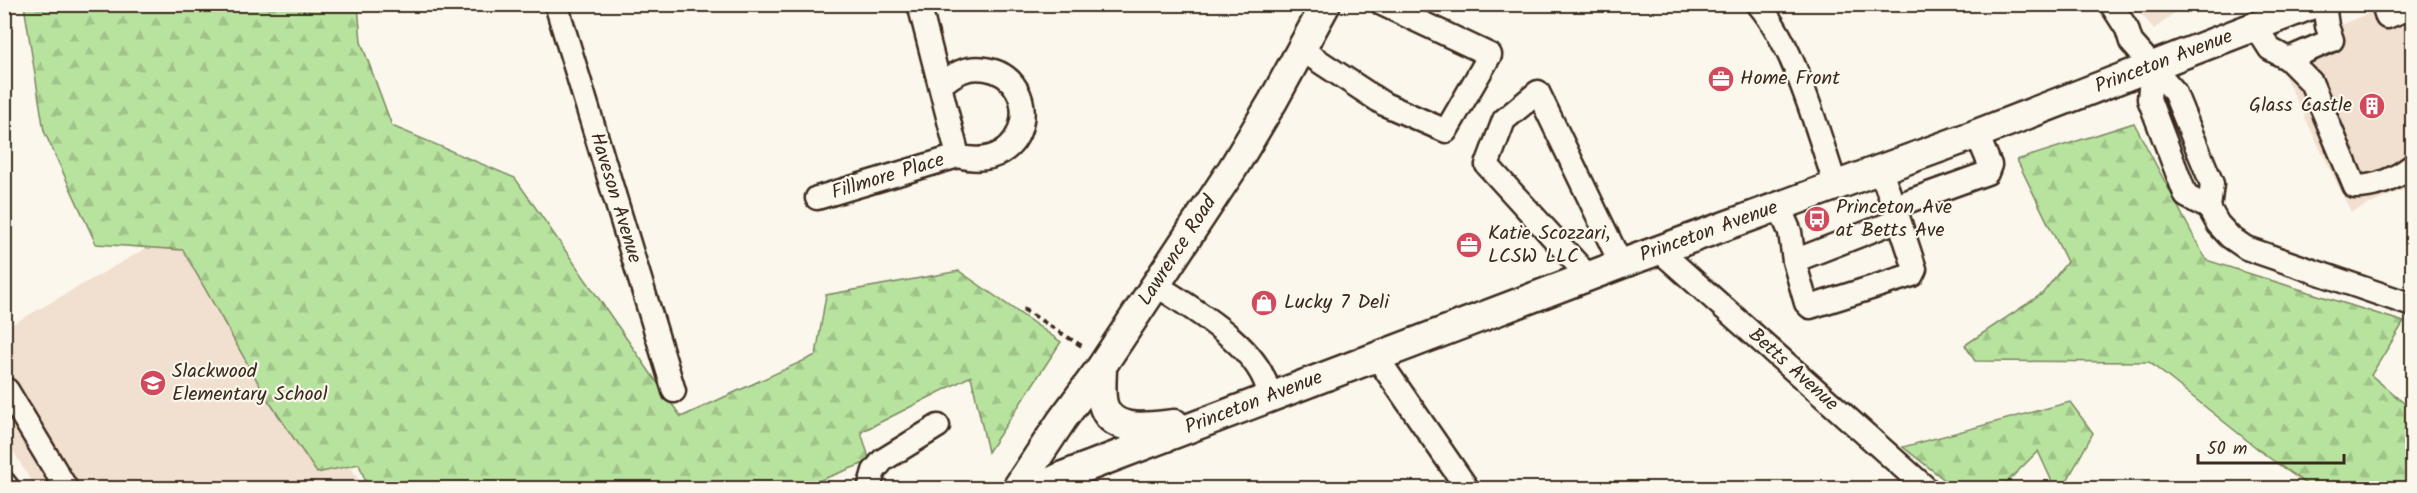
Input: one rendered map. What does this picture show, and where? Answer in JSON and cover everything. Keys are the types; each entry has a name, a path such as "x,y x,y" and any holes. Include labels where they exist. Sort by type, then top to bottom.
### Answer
{"main road":[{"name":"Lawrence Road","path":"1017,489 1062,420 1093,357 1156,285 1233,168 1302,50 1326,4"},
{"name":"Princeton Avenue","path":"1051,486 1210,420 1376,356 1977,134 2313,4"},
{"path":"1093,357 1103,403 1113,419 1122,424 1142,427 1210,420"}],"street":[{"name":"Haveson Avenue","path":"556,4 674,391"},
{"path":"919,4 940,86 958,156 972,160 987,159 1002,153 1013,143 1021,129 1023,113 1021,99 1014,86 1005,77 992,70 977,67 962,70 940,86"},
{"path":"1302,50 1384,104 1446,131 1490,55 1382,4"},
{"path":"1758,4 1771,20 1797,76 1836,186"},
{"path":"2111,4 2127,29 2131,42 2152,67 2149,99 2187,196 2209,208 2218,224 2230,237 2246,248 2412,305"},
{"path":"2288,59 2332,40 2327,26 2324,4"},
{"path":"2383,4 2387,17 2412,7"},
{"path":"2256,27 2270,49 2288,59 2311,82 2355,187 2372,187 2400,175 2412,166"},
{"path":"1589,277 1487,165 1504,120 1538,92 1621,264"},
{"path":"1794,261 1987,173 1990,165 1977,134"},
{"name":"Fillmore Place","path":"817,198 958,156"},
{"path":"1779,207 1790,232 1794,261 1806,303 1810,307 1912,275 1915,268 1880,169"},
{"name":"Betts Avenue","path":"1660,251 1926,489"},
{"path":"1156,285 1216,324 1262,372 1268,384 1269,398"},
{"path":"1376,356 1467,489"},
{"path":"4,389 66,489"},
{"path":"869,489 874,471 883,460 938,426"},
{"path":"4,483 8,489"}],"path":[{"path":"1023,309 1093,357"}],"shaded area":[{"path":"2134,5 2185,5 2154,29"},
{"path":"2390,5 2412,5 2412,186 2351,212 2273,52"},
{"name":"Slackwood Elementary School","path":"203,216 363,488 35,488 5,437 4,329"}],"green space":[{"path":"24,5 358,5 361,42 392,126 515,178 681,417 816,355 826,295 959,271 1061,342 988,452 971,376 861,432 870,461 800,488 368,488 359,464 317,473 268,400 183,250 96,244 44,131"},
{"path":"2134,123 2206,260 2404,322 2371,375 2412,410 2412,488 2312,488 2268,457 2149,362 1975,361 1965,345 2042,294 2067,262 2017,160"},
{"path":"2070,402 2093,433 2063,488 2055,488 2038,451 2001,488 1955,488 1903,447"}],"place":[{"name":"Home Front","path":"1721,79"},
{"name":"Glass Castle","path":"2372,106"},
{"name":"Princeton Ave at Betts Ave","path":"1817,219"},
{"name":"Katie Scozzari, LCSW LLC","path":"1469,245"},
{"name":"Lucky 7 Deli","path":"1264,303"},
{"name":"Slackwood Elementary School","path":"153,383"}]}
